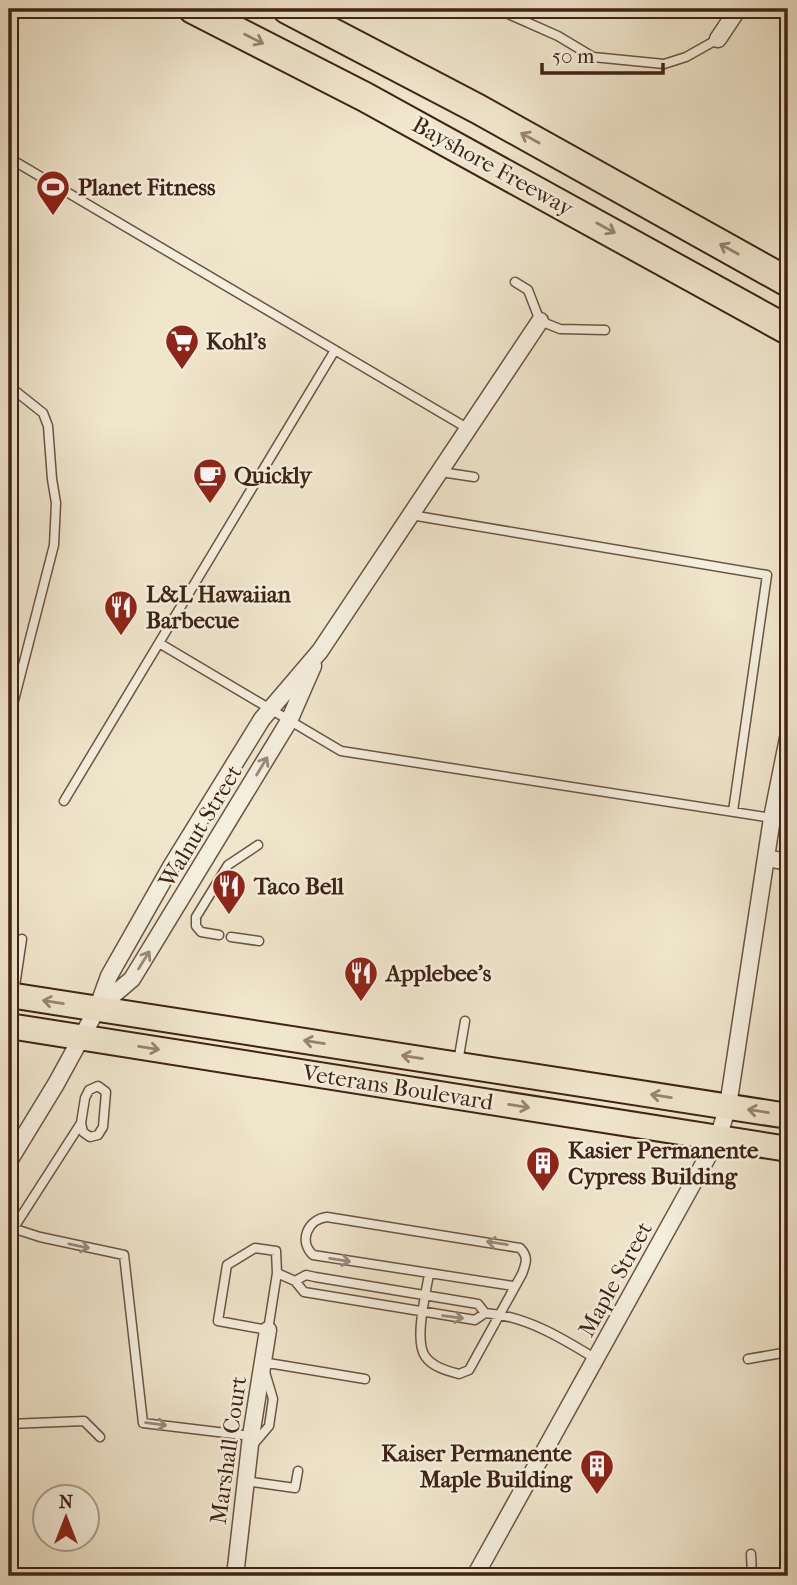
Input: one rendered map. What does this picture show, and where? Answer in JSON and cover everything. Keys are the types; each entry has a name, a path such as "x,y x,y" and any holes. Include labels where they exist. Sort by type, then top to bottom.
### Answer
{"highway":[{"name":"Bayshore Freeway","path":"193,9 377,103 788,330"},
{"name":"Bayshore Freeway","path":"287,9 478,109 788,282"}],"main road":[{"name":"Veterans Boulevard","path":"11,995 788,1116"},
{"name":"Veterans Boulevard","path":"9,1026 788,1149"}],"street":[{"path":"718,39 738,9"},
{"name":"Walnut Street","path":"9,1161 97,1009 108,976 172,865 262,719 320,651 540,321"},
{"name":"Walnut Street","path":"97,1009 132,979 289,721 320,651"},
{"name":"Maple Street","path":"475,1576 718,1138 728,1106 772,818 788,738"},
{"path":"766,858 788,862"},
{"name":"Marshall Court","path":"234,1576 250,1442 268,1330"}],"lane":[{"path":"497,9 558,36 593,57 664,64 686,57 718,39"},
{"path":"9,158 467,428"},
{"path":"515,282 528,290 540,321 560,329 605,330"},
{"path":"64,801 335,350"},
{"path":"9,386 43,413 48,426 56,522 54,545 9,719"},
{"path":"441,472 474,477"},
{"path":"411,515 767,575 733,811"},
{"path":"159,643 341,751 772,818"},
{"path":"219,935 201,932 196,926 196,917 228,865 258,845"},
{"path":"231,937 259,942"},
{"path":"11,995 22,939"},
{"path":"458,1065 465,1021"},
{"path":"81,1123 83,1132 90,1137 98,1135 103,1127 106,1092 98,1086 89,1090 81,1123 11,1228 124,1255 143,1423 250,1442"},
{"path":"429,1274 421,1348 425,1357 439,1367 459,1374 469,1370 522,1274 526,1254 520,1248 327,1217 314,1221 306,1237 308,1250 313,1255 513,1286"},
{"path":"255,1248 275,1251 277,1273 268,1330 218,1321 227,1265 255,1248"},
{"path":"277,1273 295,1281 304,1292 475,1320 485,1312"},
{"path":"295,1281 306,1275 478,1304 485,1312 541,1328 596,1359"},
{"path":"748,1359 788,1352"},
{"path":"262,1362 365,1380"},
{"path":"9,1424 84,1421 100,1437"},
{"path":"245,1480 295,1488 298,1471"},
{"path":"751,1554 752,1576"}],"place":[{"name":"Planet Fitness","path":"53,217"},
{"name":"Kohl's","path":"182,371"},
{"name":"Quickly","path":"210,505"},
{"name":"L&L Hawaiian Barbecue","path":"121,637"},
{"name":"Taco Bell","path":"229,916"},
{"name":"Applebee's","path":"361,1003"},
{"name":"Kasier Permanente Cypress Building","path":"543,1193"},
{"name":"Kaiser Permanente Maple Building","path":"597,1496"}]}
